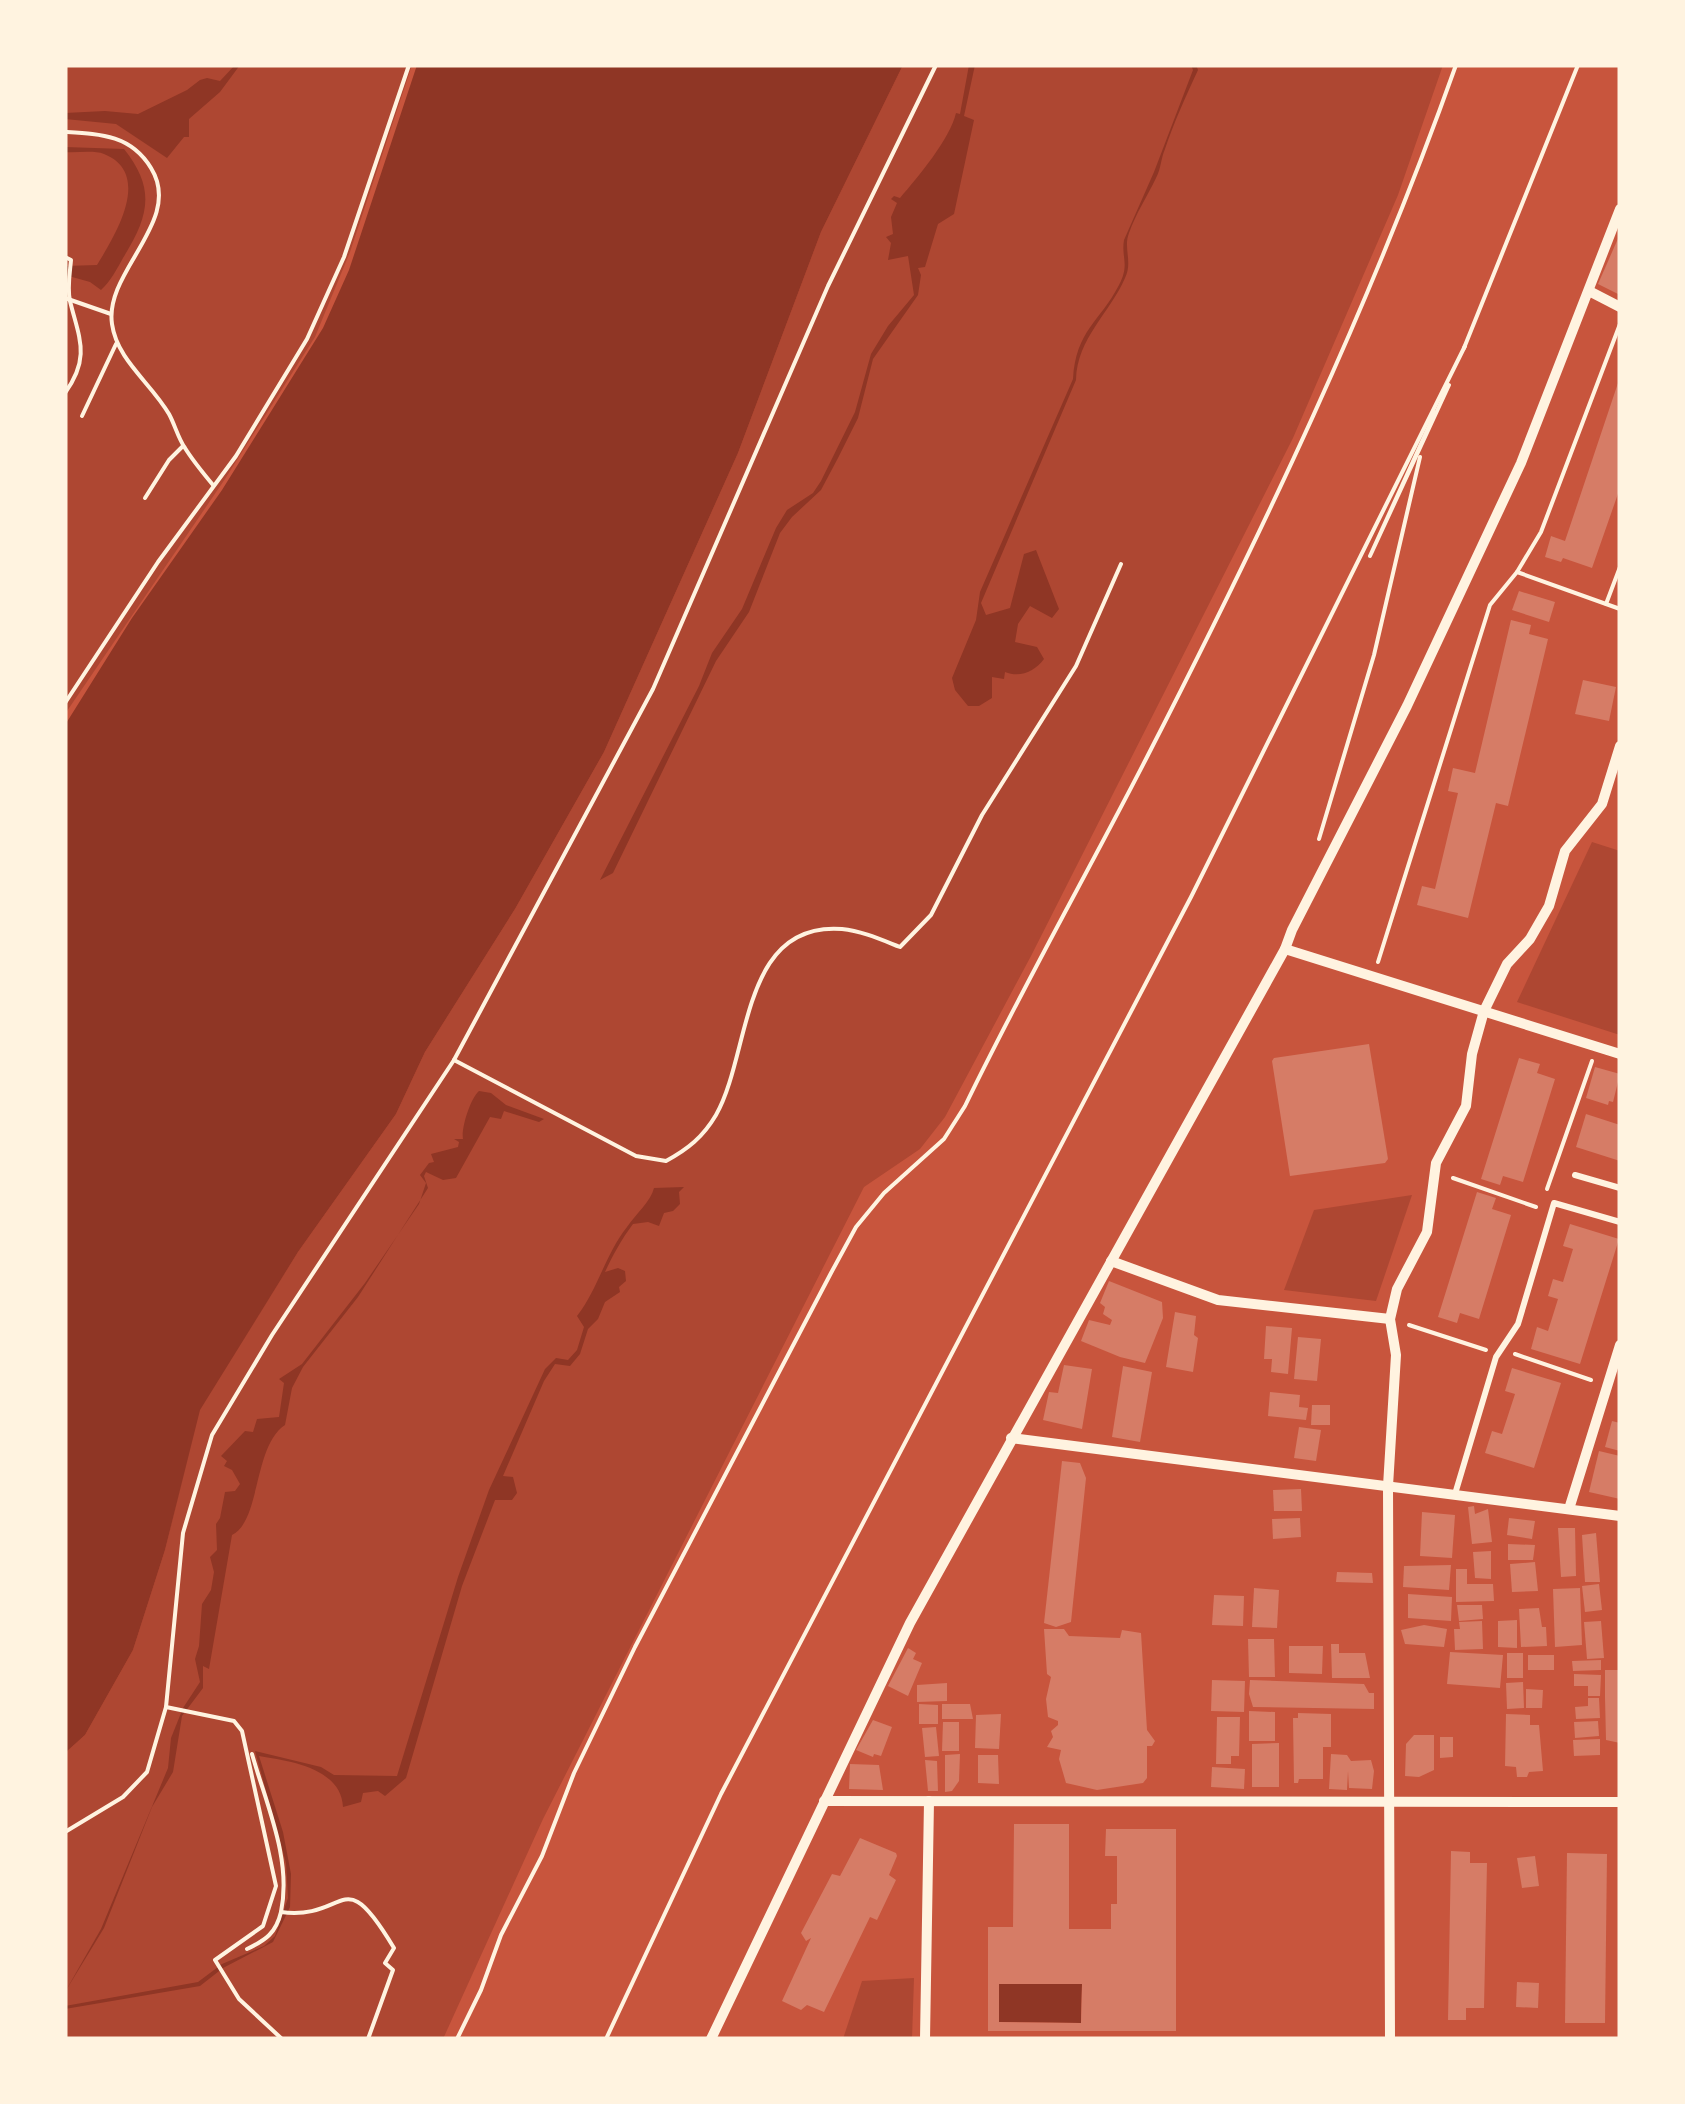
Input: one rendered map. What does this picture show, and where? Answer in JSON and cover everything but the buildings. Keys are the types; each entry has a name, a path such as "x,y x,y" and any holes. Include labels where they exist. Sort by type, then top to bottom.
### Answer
{"street":[{"path":"711,2039 910,1623 1285,949 1407,706 1513,480 1620,209"},
{"path":"1589,291 1620,307"},
{"path":"1390,2039 1388,1486 1396,1356 1390,1318 1397,1289 1427,1232 1436,1162 1466,1106 1472,1054 1484,1011 1507,964 1530,939 1548,906 1565,851 1602,804 1620,746"},
{"path":"1285,949 1620,1054"},
{"path":"1111,1261 1218,1300 1390,1318"},
{"path":"1569,1509 1620,1345"},
{"path":"1011,1438 1620,1516"},
{"path":"824,1801 1620,1802"},
{"path":"925,2039 929,1801"}],"lane":[{"path":"1575,1175 1620,1188"},
{"path":"1455,1494 1496,1357 1518,1324 1554,1203 1620,1222"}],"path":[{"path":"65,704 212,484 236,456 306,339 344,257 409,65"},
{"path":"65,1832 123,1797 147,1772 166,1707 183,1533 212,1434 272,1335 454,1060 653,689 828,286 936,65"},
{"path":"457,2039 481,1990 501,1934 542,1856 574,1773 635,1647 831,1273 884,1192 944,1139 965,1106 1206,641 1358,319 1412,188 1456,65"},
{"path":"1466,346 1370,556 1422,446 1466,346 1578,65"},
{"path":"65,132 114,136 132,144 156,175 160,199 115,295 111,314 116,344 168,413 183,446 212,484"},
{"path":"65,258 71,260 67,299 78,320 82,362 65,393"},
{"path":"67,299 111,314"},
{"path":"1374,976 1490,605 1517,572 1541,532 1620,324"},
{"path":"82,416 116,344"},
{"path":"606,2039 721,1794 1192,897 1466,346"},
{"path":"145,498 169,460 183,446"},
{"path":"1319,838 1374,655 1422,446"},
{"path":"454,1060 636,1156 666,1162 688,1149 702,1136 738,1063 754,991 765,966 786,945 812,932 841,929 900,947 931,915 982,815 1076,666 1121,564"},
{"path":"1606,604 1620,567"},
{"path":"1517,572 1620,609"},
{"path":"1546,1191 1594,1057"},
{"path":"1453,1178 1541,1208"},
{"path":"166,1707 234,1721 242,1731 276,1886 263,1926 214,1960 239,1999 282,2039"},
{"path":"247,1949 271,1935 282,1912 285,1881 281,1853 252,1754"},
{"path":"282,1912 300,1915 354,1899 371,1912 394,1948 385,1963 393,1970 368,2039"}],"shaded area":[{"path":"65,65 412,65 350,252 315,337 225,479 65,714"},
{"path":"235,65 240,65 220,92 189,119 189,137 184,137 167,158 116,124 65,119 65,113 138,114 200,80 220,81"},
{"path":"417,65 903,65 821,232 738,453 604,752 515,909 425,1052 396,1114 298,1252 200,1410 165,1550 133,1650 85,1735 65,1753 65,725 132,618 222,490 323,328 349,270"},
{"path":"903,65 1443,65 1398,195 1293,438 1031,956 945,1117 920,1149 864,1187 543,1819 443,2039 65,2039 65,1753 85,1735 133,1650 165,1550 199,1410 298,1252 396,1114 425,1052 515,909 604,752 738,453 821,232"},
{"path":"969,65 975,65 964,116 974,120 954,214 938,224 925,267 918,268 918,295 873,359 858,418 838,458 821,490 780,533 749,612 716,661 613,873 600,880 712,653 742,609 776,528 787,510 813,493 821,481 855,412 871,354 914,295 908,256 888,260 891,243 886,237 893,234 891,217 897,203 891,199 900,198 916,180 940,146 956,113 960,114"},
{"path":"1191,65 1198,70 1172,129 1158,175 1129,233 1125,278 1082,351 1076,380 981,603 986,615 1010,608 1024,554 1036,550 1059,609 1052,618 1030,606 1018,624 1015,642 1037,647 1044,659 1026,673 1005,672 1004,679 992,677 992,698 979,706 968,706 955,690 952,678 976,620 980,592 1073,379 1084,337 1122,278 1124,240 1154,172 1193,70"},
{"path":"65,147 124,149 145,190 139,229 101,290 90,282 65,275 65,266 97,265 126,206 126,176 119,163 104,154 65,152"},
{"path":"1592,842 1620,851 1620,1035 1517,1002"},
{"path":"479,1091 544,1119 539,1122 504,1111 501,1119 490,1117 456,1178 443,1180 426,1172 428,1188 420,1200 426,1183 420,1175 434,1162 431,1154 458,1147 459,1142 454,1139 463,1139 467,1114"},
{"path":"684,1187 679,1192 680,1204 664,1213 659,1226 648,1222 633,1224 605,1272 618,1268 625,1271 626,1281 619,1287 620,1292 605,1302 598,1319 588,1329 580,1354 570,1366 555,1364 544,1381 503,1476 513,1477 517,1493 512,1500 495,1500 462,1586 406,1778 385,1796 378,1791 363,1793 361,1802 343,1807 340,1794 324,1775 299,1764 259,1756 283,1832 291,1874 290,1907 273,1942 223,1968 200,1986 65,2009 198,1982 222,1964 264,1946 275,1936 288,1898 286,1863 255,1751 321,1767 334,1775 397,1776 489,1490 545,1369 556,1358 568,1360 577,1350 584,1327 577,1316 619,1238 654,1188"},
{"path":"1412,1195 1376,1301 1284,1290 1314,1210"},
{"path":"398,1235 292,1388 285,1425 267,1449 248,1515 232,1535 209,1669 203,1666 203,1688 182,1716 173,1772 152,1807 104,1928 65,1992 101,1929 168,1768 171,1738 183,1708 200,1682 195,1659 202,1604 211,1590 214,1572 210,1557 217,1550 216,1524 225,1492 235,1491 240,1484 232,1470 224,1466 227,1461 221,1456 245,1431 253,1432 257,1419 279,1417 284,1383 279,1379 302,1364"},
{"path":"914,1978 912,2039 843,2039 862,1981"},
{"path":"999,1984 1082,1984 1081,2023 999,2022"}]}
